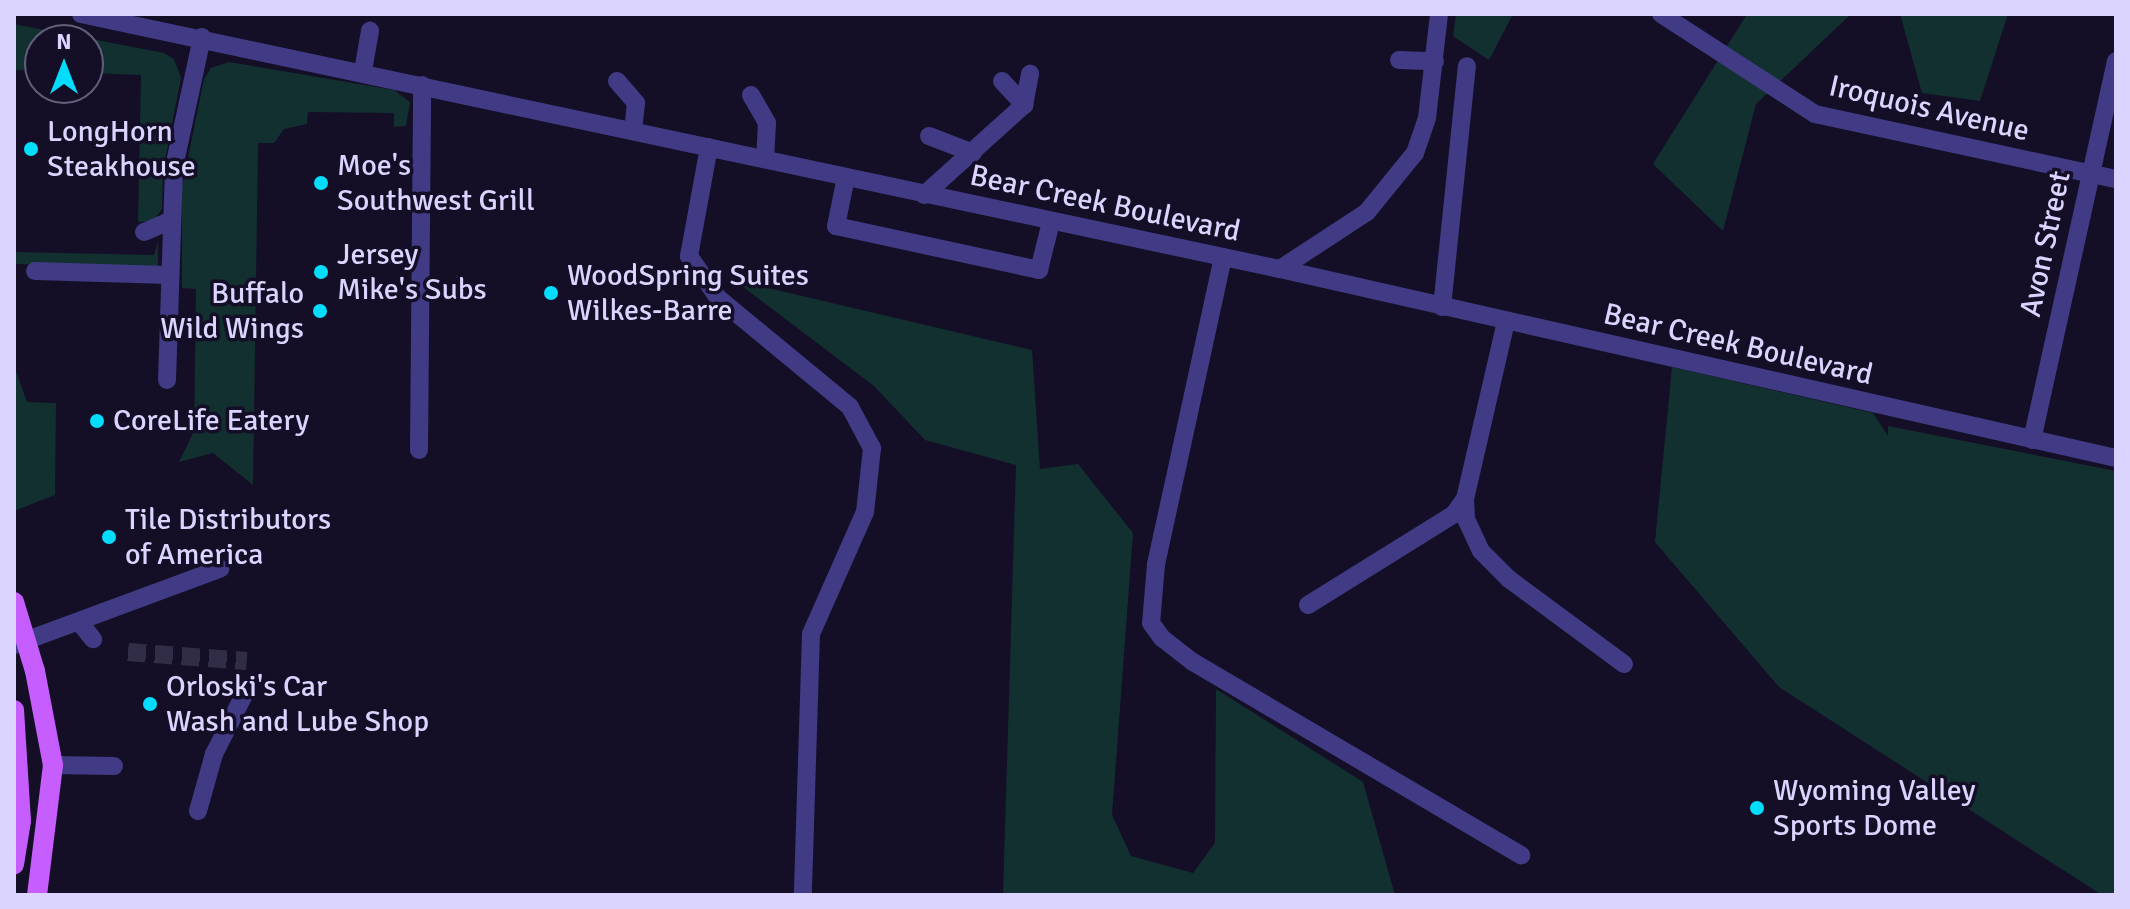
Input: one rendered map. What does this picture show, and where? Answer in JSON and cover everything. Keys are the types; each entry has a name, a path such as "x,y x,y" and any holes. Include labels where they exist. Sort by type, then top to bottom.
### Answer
{"main road":[{"path":"14,602 20,643 53,765 37,895"},
{"path":"14,710 17,778 14,864"}],"street":[{"name":"Bear Creek Boulevard","path":"81,14 170,23 202,37 924,195 1280,269 2116,458"},
{"path":"1280,269 1367,212 1415,153 1427,118 1439,14"},
{"name":"Iroquois Avenue","path":"1661,14 1815,114 2116,179"},
{"path":"363,71 370,31"},
{"path":"167,380 168,275 174,167 202,37"},
{"path":"1399,60 1435,61"},
{"name":"Avon Street","path":"2032,440 2116,61"},
{"path":"1442,307 1467,66"},
{"path":"924,195 1024,105 1030,74"},
{"path":"617,81 636,103 633,131"},
{"path":"1002,81 1024,105"},
{"path":"419,450 422,85"},
{"path":"751,95 767,123 765,159"},
{"path":"929,136 973,153"},
{"path":"709,147 689,256 718,298 850,407 872,448 865,512 811,634 803,895"},
{"path":"846,177 836,226 1039,270 1051,222"},
{"path":"144,232 170,221"},
{"path":"1223,257 1156,565 1151,623 1162,638 1193,662 1521,855"},
{"path":"35,271 168,275"},
{"path":"1506,321 1465,499 1466,519 1481,551 1509,579 1624,664"},
{"path":"1308,605 1454,514 1465,499"},
{"path":"20,643 220,569"},
{"path":"80,623 93,639"},
{"path":"198,811 214,754 248,687"},
{"path":"53,765 114,766"}],"green space":[{"path":"1456,14 1513,14 1489,60 1453,36"},
{"path":"1747,14 1851,14 1756,104 1723,231 1653,164"},
{"path":"1900,14 2008,14 1980,101 1922,93"},
{"path":"14,24 24,26 24,70 14,70"},
{"path":"104,41 164,53 174,59 181,78 163,170 162,209 154,220 138,222 141,75 104,74"},
{"path":"229,62 394,90 410,102 406,126 394,127 394,113 308,112 307,124 284,129 274,143 258,143 253,485 213,453 179,462 194,431 196,289 182,288 182,187 204,79 211,68"},
{"path":"158,241 158,267 14,264 14,252 154,255"},
{"path":"734,280 1032,350 1040,469 1078,464 1133,533 1112,815 1131,856 1193,873 1215,843 1216,689 1363,782 1395,895 1003,895 1016,465 925,440 874,386"},
{"path":"14,366 27,402 56,403 55,495 14,511"},
{"path":"1672,367 1873,413 1888,436 1888,426 2116,471 2116,895 2102,895 1779,687 1655,542"}],"tunnel":[{"path":"128,652 247,661"}],"place":[{"name":"LongHorn Steakhouse","path":"31,149"},
{"name":"Moe's Southwest Grill","path":"321,183"},
{"name":"Jersey Mike's Subs","path":"321,272"},
{"name":"WoodSpring Suites Wilkes-Barre","path":"551,293"},
{"name":"Buffalo Wild Wings","path":"320,311"},
{"name":"CoreLife Eatery","path":"97,421"},
{"name":"Tile Distributors of America","path":"109,537"},
{"name":"Orloski's Car Wash and Lube Shop","path":"150,704"},
{"name":"Wyoming Valley Sports Dome","path":"1757,808"}]}
